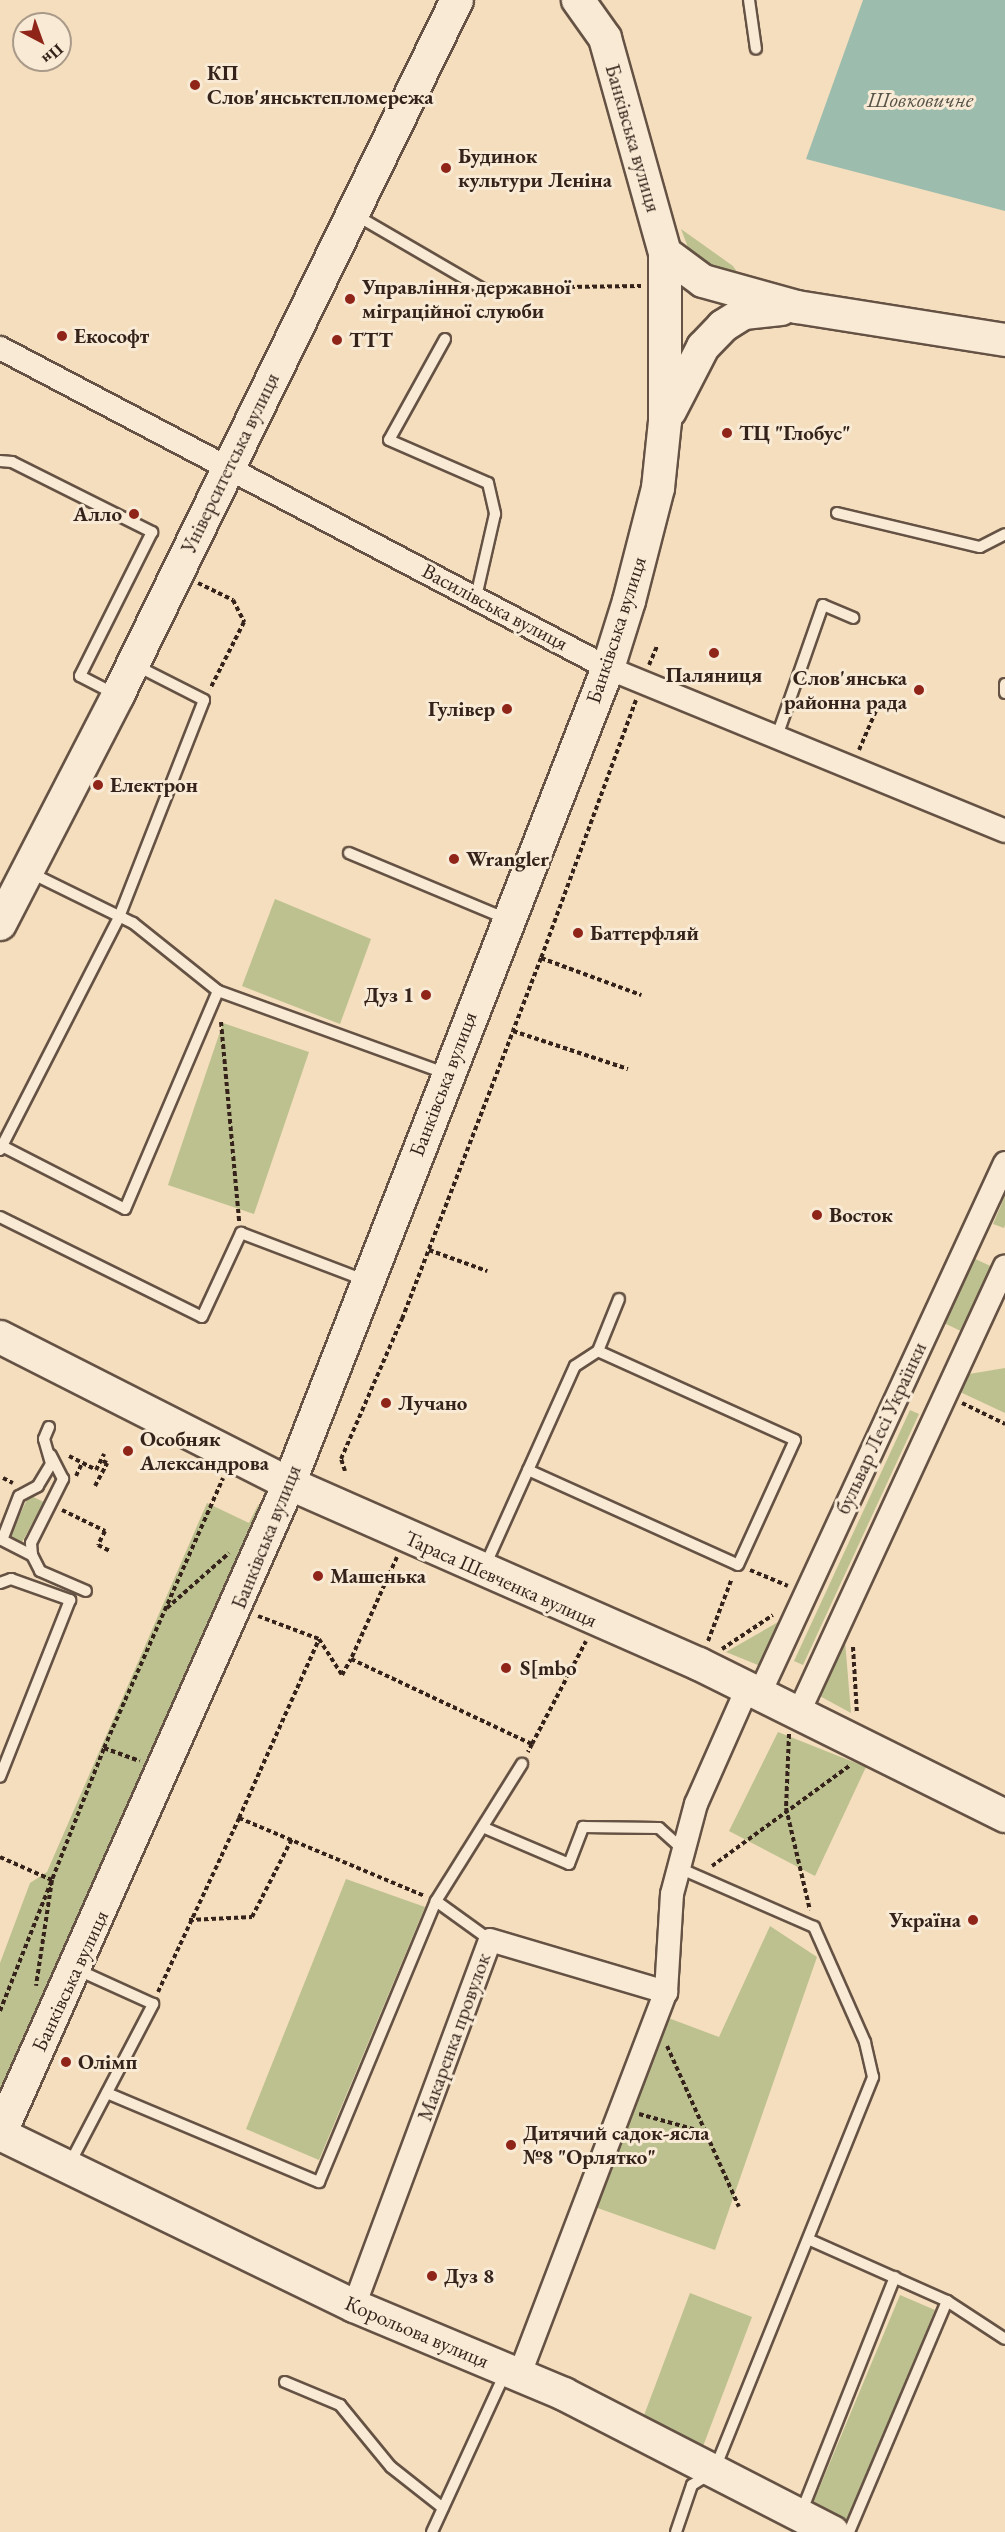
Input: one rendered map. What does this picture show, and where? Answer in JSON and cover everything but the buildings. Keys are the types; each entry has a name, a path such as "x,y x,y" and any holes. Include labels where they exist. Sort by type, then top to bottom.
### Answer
{"street":[{"name":"Університетська вулиця","path":"0,924 118,695 226,464 354,214 457,0"},
{"path":"561,0 605,39"},
{"name":"Банківська вулиця","path":"0,2134 237,1608 289,1484 507,920 608,668 658,488 665,422 668,285 665,253 605,39 578,0"},
{"path":"665,253 703,281 797,307 1005,340"},
{"path":"665,422 693,364 723,326 744,313 797,307"},
{"name":"Василівська вулиця","path":"0,349 226,464 608,668 643,681 776,740 1005,831"},
{"name":"бульвар Лесі Українки","path":"753,1692 805,1594 1005,1162"},
{"name":"бульвар Лесі Українки","path":"794,1712 1005,1267"},
{"name":"Тараса Шевченка вулиця","path":"0,1337 71,1383 406,1537 699,1664 1005,1816"},
{"path":"513,2373 621,2110 666,1992 672,1894 688,1875 696,1804 753,1692"},
{"name":"Макаренка провулок","path":"354,2306 490,1940 666,1992"},
{"name":"Корольова вулиця","path":"0,2134 354,2306 513,2373 714,2470 833,2532"}],"lane":[{"path":"749,0 756,49"},
{"path":"354,214 483,289"},
{"path":"445,339 389,440 488,483 495,514 476,597"},
{"path":"0,461 12,462 152,532 80,676 118,695"},
{"path":"837,513 980,547 1005,534"},
{"path":"776,740 823,605 853,618"},
{"path":"133,664 204,700 119,917 1,1148 125,1209 218,991"},
{"path":"1005,684 1005,693"},
{"path":"349,853 507,920"},
{"path":"26,871 119,917 218,991 447,1074"},
{"path":"0,1216 202,1317 240,1233 367,1281"},
{"path":"483,1571 575,1366 598,1351 619,1299"},
{"path":"528,1470 738,1565 795,1440 598,1351"},
{"path":"49,1427 44,1444 63,1479 31,1543 32,1555 40,1571 86,1591"},
{"path":"32,1555 5,1543 2,1535 19,1496 42,1480 51,1455"},
{"path":"0,1583 11,1579 70,1600 0,1777"},
{"path":"107,2093 319,2181 436,1901 487,1829 522,1764"},
{"path":"487,1829 569,1864 583,1827 659,1828 679,1846 688,1875 814,1927 865,2042 873,2077 810,2240 714,2470 692,2485 676,2532"},
{"path":"436,1901 490,1940"},
{"path":"68,2168 153,2004 75,1969"},
{"path":"810,2240 947,2301 1005,2339"},
{"path":"800,2516 895,2277"},
{"path":"849,2532 947,2301"},
{"path":"432,2532 442,2508 513,2373"},
{"path":"285,2382 340,2405 391,2467 442,2508"}],"path":[{"path":"483,289 668,285"},
{"path":"176,573 233,600 244,622 204,700"},
{"path":"345,1471 341,1460 429,1250 657,646"},
{"path":"850,770 878,706"},
{"path":"541,958 641,995"},
{"path":"218,991 240,1233"},
{"path":"513,1031 628,1069"},
{"path":"429,1250 487,1271"},
{"path":"945,1395 1005,1424"},
{"path":"44,1444 96,1470 104,1454"},
{"path":"0,2011 104,1748 233,1456"},
{"path":"95,1486 107,1462 101,1460"},
{"path":"51,1504 105,1531 98,1545 110,1551"},
{"path":"237,1608 319,1639 342,1675 406,1537"},
{"path":"164,1610 237,1546"},
{"path":"699,1664 738,1565 805,1594"},
{"path":"699,1664 805,1594"},
{"path":"522,1764 597,1621"},
{"path":"153,2004 188,1920 239,1818 319,1639"},
{"path":"688,1875 786,1808 866,1748 853,1643"},
{"path":"351,1659 531,1744"},
{"path":"794,1712 786,1808 814,1927"},
{"path":"104,1748 146,1764"},
{"path":"239,1818 436,1901"},
{"path":"188,1920 252,1917 292,1839"},
{"path":"0,1857 52,1880"},
{"path":"36,1992 52,1880"},
{"path":"656,2019 739,2207"},
{"path":"621,2110 705,2132"}],"green space":[{"path":"681,229 733,266 746,285 692,258"},
{"path":"275,899 371,939 340,1024 242,986"},
{"path":"223,1023 309,1052 254,1214 168,1185"},
{"path":"1005,1196 1005,1225 1004,1228 993,1224"},
{"path":"973,1258 997,1269 967,1334 944,1323"},
{"path":"1005,1368 1005,1413 958,1391 969,1374"},
{"path":"910,1410 919,1414 803,1665 794,1661"},
{"path":"29,1495 44,1502 21,1544 10,1536"},
{"path":"207,1503 249,1523 258,1505 269,1509 0,2113 0,1963 30,1883 47,1872"},
{"path":"787,1617 765,1668 726,1652"},
{"path":"844,1629 851,1713 816,1694"},
{"path":"778,1732 866,1767 815,1876 729,1831"},
{"path":"346,1879 425,1907 319,2160 246,2129"},
{"path":"770,1926 817,1957 715,2250 592,2206 663,2016 719,2037"},
{"path":"690,2293 752,2317 702,2449 640,2426"},
{"path":"900,2295 935,2310 843,2529 808,2515"}],"water":[{"name":"Шовковичне","path":"863,0 1005,0 1005,211 806,159"}],"place":[{"name":"КП Слов'янськтепломережа","path":"195,85"},
{"name":"Будинок культури Леніна","path":"446,168"},
{"name":"Управління державної міграційної слуюби","path":"350,299"},
{"name":"Екософт","path":"62,336"},
{"name":"ТТТ","path":"337,340"},
{"name":"ТЦ \"Глобус\"","path":"727,433"},
{"name":"Алло","path":"134,514"},
{"name":"Паляниця","path":"714,653"},
{"name":"Слов'янська районна рада","path":"919,690"},
{"name":"Гулівер","path":"507,709"},
{"name":"Електрон","path":"98,785"},
{"name":"Wrangler","path":"454,859"},
{"name":"Баттерфляй","path":"578,933"},
{"name":"Дуз 1","path":"426,995"},
{"name":"Восток","path":"817,1215"},
{"name":"Лучано","path":"386,1403"},
{"name":"Особняк Александрова","path":"128,1451"},
{"name":"Машенька","path":"318,1576"},
{"name":"S[mbo","path":"506,1668"},
{"name":"Україна","path":"973,1920"},
{"name":"Олімп","path":"66,2062"},
{"name":"Дитячий садок-ясла №8 \"Орлятко\"","path":"511,2145"},
{"name":"Дуз 8","path":"432,2276"}]}
